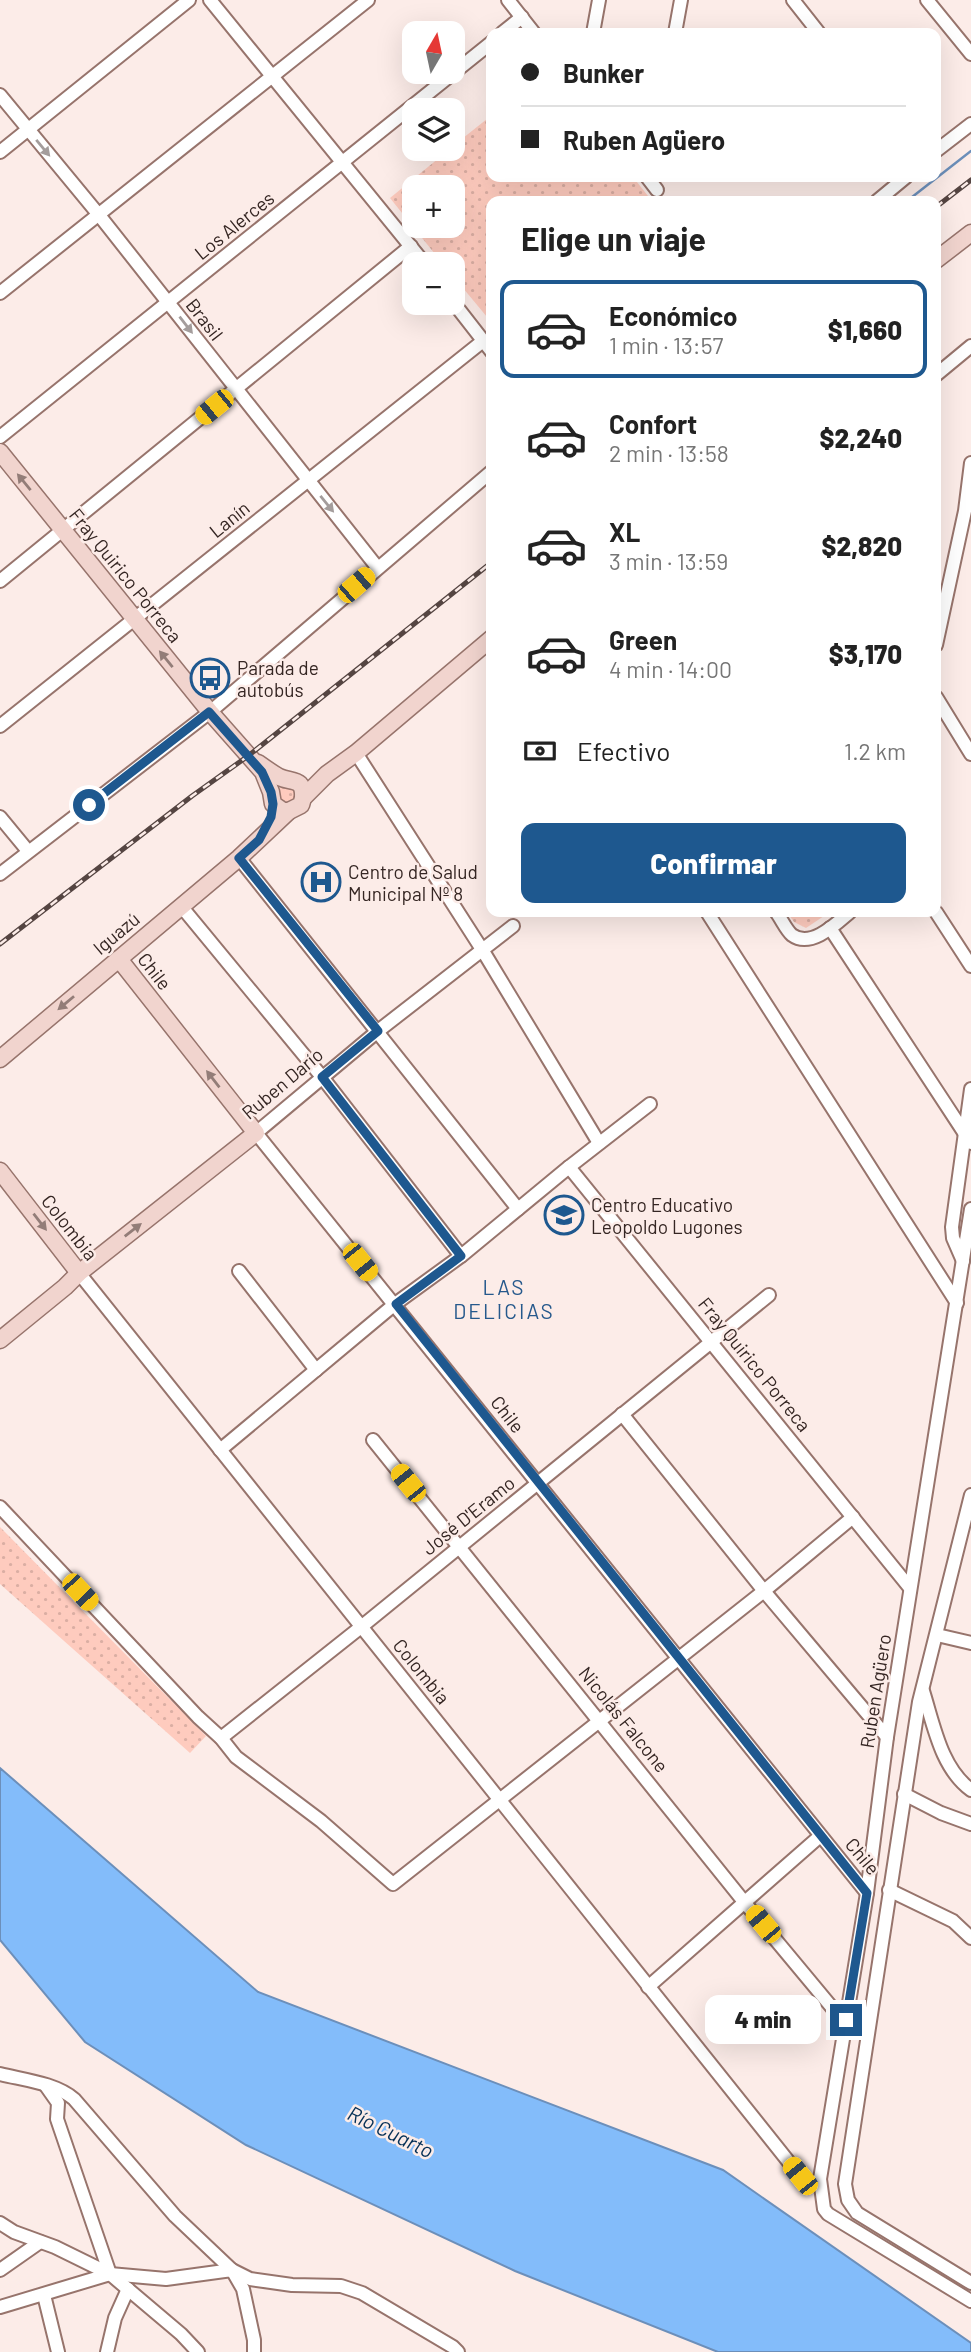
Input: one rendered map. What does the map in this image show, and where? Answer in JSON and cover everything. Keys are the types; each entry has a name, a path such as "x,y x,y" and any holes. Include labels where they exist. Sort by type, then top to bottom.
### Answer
{"main road":[{"path":"941,256 971,233"},
{"name":"Fray Quirico Porreca","path":"0,452 209,712 262,772 272,798"},
{"path":"327,774 313,779 277,782 272,798 283,811 295,809 327,774 356,753 486,643"},
{"name":"Fray Quirico Porreca","path":"248,756 290,780"},
{"path":"290,780 301,786 303,798"},
{"name":"Iguazú","path":"259,840 271,817 272,798"},
{"name":"Iguazú","path":"0,1059 239,858 289,811"},
{"name":"Chile","path":"119,959 256,1133"},
{"name":"Ruben Darío","path":"0,1339 256,1133"},
{"name":"Colombia","path":"0,1171 79,1273"},
{"name":"Ruben Darío","path":"0,1330 61,1282 79,1273"}],"street":[{"path":"0,152 189,0"},
{"path":"210,0 416,252"},
{"path":"0,293 368,0"},
{"path":"509,0 530,28"},
{"path":"594,28 599,0"},
{"path":"676,28 681,0"},
{"path":"793,0 815,28"},
{"path":"927,0 971,54"},
{"path":"508,28 522,17"},
{"name":"Los Alerces","path":"0,437 486,47"},
{"name":"Brasil","path":"0,95 99,215 377,567"},
{"path":"941,148 971,124"},
{"path":"651,182 657,190"},
{"path":"883,196 899,182"},
{"path":"0,581 411,246"},
{"path":"463,315 486,345"},
{"name":"Lanín","path":"0,726 482,341"},
{"path":"941,370 971,346"},
{"path":"941,622 965,512 971,463"},
{"path":"0,874 209,712 486,476"},
{"path":"941,705 971,754"},
{"path":"356,753 483,951 599,1143"},
{"path":"0,817 29,851"},
{"path":"239,858 518,1209"},
{"path":"181,906 322,1077 461,1256"},
{"path":"711,917 957,1303"},
{"path":"779,917 792,935 802,939 814,937 830,929 844,917"},
{"path":"939,917 971,966"},
{"name":"Ruben Darío","path":"256,1133 378,1031 513,926"},
{"path":"830,929 968,1138"},
{"path":"963,1261 953,1238 952,1227 968,1138 970,1098"},
{"path":"220,1450 396,1304 461,1256 650,1104"},
{"name":"Chile","path":"256,1133 867,1893"},
{"name":"Fray Quirico Porreca","path":"569,1167 910,1588"},
{"name":"Ruben Agüero","path":"820,2179 867,1893 887,1737 971,1209"},
{"path":"239,1271 316,1370"},
{"name":"Colombia","path":"79,1273 800,2176 814,2183 820,2179"},
{"name":"José D'Eramo","path":"221,1738 769,1295"},
{"path":"622,1414 764,1591 887,1737"},
{"name":"Nicolás Falcone","path":"373,1440 745,1903 834,2010 846,2020"},
{"path":"971,1494 919,1702 888,1889 845,2184 848,2200 857,2213 971,2283"},
{"path":"0,1507 221,1738 236,1757 321,1821 393,1884 764,1591 853,1517"},
{"path":"937,1635 971,1643"},
{"path":"923,1691 939,1744 950,1767 960,1782 971,1790"},
{"path":"904,1794 941,1813 971,1824"},
{"path":"648,1987 820,1837"},
{"path":"888,1889 953,1921 971,1938"},
{"path":"0,2074 46,2086 74,2099 175,2216 232,2270 243,2289 254,2352"},
{"path":"46,2086 58,2103 57,2119 110,2274"},
{"path":"820,2179 824,2208 828,2214 971,2301"},
{"path":"0,2224 110,2274 181,2334 198,2352"},
{"path":"0,2270 40,2242"},
{"path":"0,2307 110,2274 166,2279 232,2270 250,2279 292,2285 341,2286 362,2293 457,2350"},
{"path":"107,2352 115,2318 128,2289"},
{"path":"44,2295 58,2352"}],"shaded area":[{"path":"486,120 486,182 637,182 648,196 486,196 486,316 465,290 465,252 433,252 422,238 465,238 465,175 418,175 435,161 465,161 465,136"},
{"path":"402,188 402,213 390,198"},
{"path":"287,785 293,788 296,794 293,800 287,803 281,800 278,794 281,788"},
{"name":"Centro de Salud Municipal Nº 8","path":"329,864 339,875 313,900 303,889"},
{"path":"790,917 822,917 806,928"},
{"path":"0,1527 206,1736 190,1753 0,1584"}],"water":[{"name":"Río Cuarto","path":"0,1768 258,1992 723,2170 971,2343 971,2352 718,2352 515,2271 246,2145 85,2042 0,1940"}],"waterway":[{"path":"941,174 971,151"},
{"path":"913,196 931,182"}],"railway":[{"path":"941,203 971,180"},
{"path":"0,944 248,756 486,567"}],"place":[{"name":"Parada de autobús","path":"210,678"},
{"name":"Centro de Salud Municipal Nº 8","path":"321,882"},
{"name":"Centro Educativo Leopoldo Lugones","path":"564,1215"}],"district":[{"name":"LAS DELICIAS","path":"504,1298"}],"route":[{"path":"89,805 209,712 266,778 273,804 271,817 259,840 239,858 378,1031 322,1077 461,1256 396,1304 867,1893 846,2020"}]}
